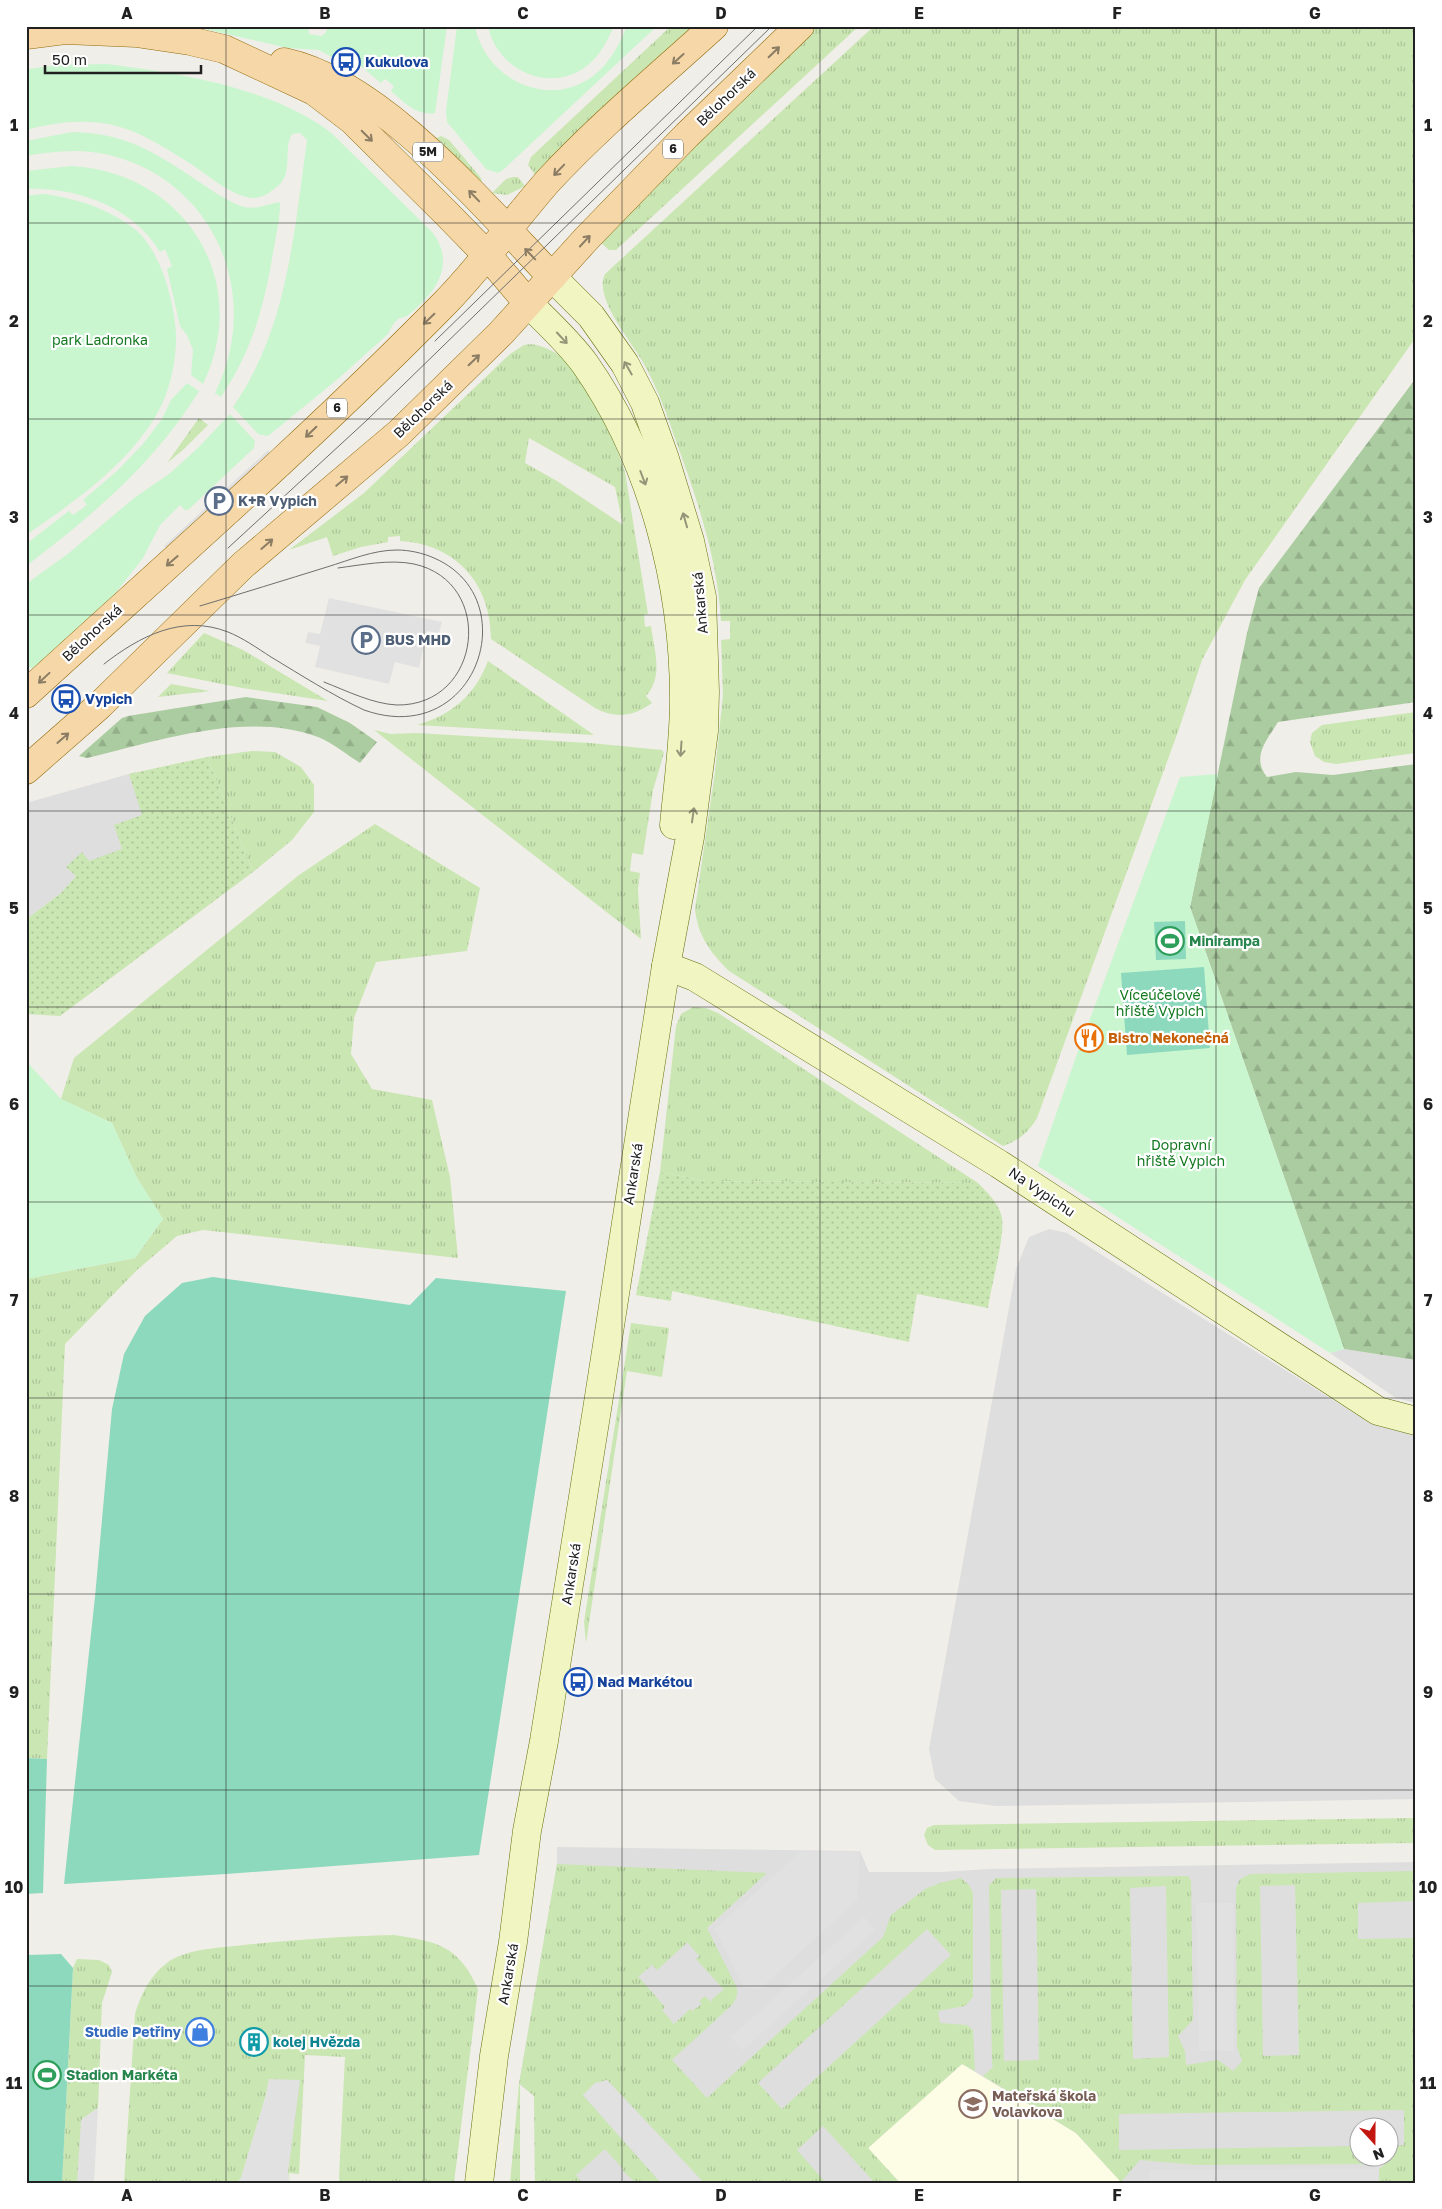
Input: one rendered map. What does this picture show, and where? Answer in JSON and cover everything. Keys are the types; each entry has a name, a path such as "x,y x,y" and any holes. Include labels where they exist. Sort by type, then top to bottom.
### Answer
{"main road":[{"name":"Bělohorská","path":"26,694 209,529 442,307 488,256 530,202 567,162 714,26"},
{"name":"Bělohorská","path":"26,770 94,710 243,565 399,433 501,333 552,276 686,135 800,26"},
{"name":"5M","path":"26,35 64,30 136,33 190,41 310,68 356,93 414,139 552,276"},
{"name":"5M","path":"224,50 292,80 332,103 352,120 488,256 528,303"}],"street":[{"name":"Ankarská","path":"480,2183 494,2056 513,1942 527,1831 544,1741 666,966 690,838 704,740 705,692 702,597 697,567 682,512 639,389 604,332 583,307 552,276"},
{"name":"Ankarská","path":"528,303 584,364 613,413 638,463 670,566 681,633 684,700 673,835 666,966"},
{"name":"Na Vypichu","path":"666,966 695,977 999,1164 1378,1411 1416,1421"}],"shaded area":[{"name":"K+R Vypich","path":"268,450 275,457 170,553 164,546"},
{"name":"BUS MHD","path":"329,598 442,622 439,633 427,631 419,668 395,662 389,684 315,667 320,646 305,643 308,632 320,634"},
{"path":"136,772 151,817 129,852 76,876 61,893 28,918 26,803"},
{"path":"1049,1229 1067,1233 1371,1424 1416,1436 1416,1799 996,1806 959,1801 935,1779 929,1749 1016,1269 1029,1237"},
{"path":"1344,1349 1416,1360 1416,1403 1396,1398 1330,1353"},
{"path":"557,1847 860,1851 869,1872 1416,1862 1416,2183 535,2183 534,2096 519,2084 557,1864"},
{"path":"860,1851 857,1900 760,1989 744,1988 715,1929 800,1852"},
{"path":"1196,1903 1233,1903 1234,2051 1199,2051"},
{"path":"864,1917 875,1930 743,2050 731,2037"},
{"name":"Mateřská škola Volavkova","path":"962,2064 1076,2133 1121,2182 900,2183 868,2148"},
{"path":"269,2079 300,2080 288,2173 289,2183 237,2183 241,2178"},
{"path":"607,2080 704,2183 661,2183 583,2095 595,2083"},
{"path":"98,2108 94,2183 77,2183 81,2120"},
{"path":"1379,2169 1379,2183 1152,2183 1149,2180 1150,2170"}],"green space":[{"path":"192,26 308,26 309,34 322,36 328,26 447,26 435,113 422,112 406,104 391,91 394,86 385,79 381,83 344,52 337,60 319,50 288,48"},
{"path":"457,26 475,26 481,45 491,61 505,74 521,84 539,89 557,90 575,86 599,71 613,53 627,26 657,26 498,173 486,169 447,122 446,111"},
{"path":"488,26 614,26 597,56 588,65 573,74 558,78 542,78 528,74 514,66 502,55 493,42"},
{"path":"671,26 695,26 536,176 528,165 531,157"},
{"path":"817,26 859,26 616,250 609,250 600,242 695,145"},
{"path":"874,26 1416,26 1416,337 1245,580 1202,660 1179,729 1037,1118 1023,1135 1003,1146 729,971 716,957 702,935 695,909 715,772 723,695 721,640 730,639 730,621 721,621 716,575 705,530 666,412 644,364 616,320 604,295 603,284 605,274"},
{"path":"107,64 188,77 242,90 293,110 317,123 334,136 433,233 440,245 443,257 442,268 439,279 426,298 407,316 396,321 388,334 339,378 268,436 258,434 233,407 251,377 266,345 277,312 292,244 307,140 300,133 292,134 289,140 284,179 268,194 253,198 245,197 230,190 158,144 140,134 120,127 108,124 73,122 26,130 26,69 61,65"},
{"path":"72,132 108,136 139,146 167,161 224,198 241,206 253,208 280,203 277,234 261,310 241,363 221,397 215,393 229,356 234,319 231,282 220,248 202,216 177,190 146,169 99,153 78,151 26,156 26,141"},
{"path":"441,136 449,140 481,178 482,184 435,139"},
{"path":"71,166 111,173 147,188 176,210 198,239 213,271 220,307 216,345 203,384 191,375 193,350 187,335 180,326 167,269 172,266 165,249 160,252 149,236 135,223 102,203 84,196 65,192 26,189 26,171"},
{"path":"518,177 525,186 507,195 492,193 506,179"},
{"name":"park Ladronka","path":"43,194 68,198 116,216 137,231 146,241 161,267 171,299 176,343 173,370 162,404 146,431 132,449 99,481 26,535 26,196"},
{"path":"524,345 536,345 556,353 576,373 601,415 625,472 648,614 644,615 645,627 651,626 656,662 655,680 646,696 652,703 631,714 617,715 602,712 491,639 485,601 477,585 467,570 438,550 420,544 400,541 400,536 388,537 388,542 361,547 333,556 327,537 289,550 364,493 510,354","holes":["529,438 615,487 623,525 557,481 525,463"]},
{"path":"1416,378 1416,702 1278,722 1265,742 1260,762 1262,770 1267,777 1296,772 1333,775 1416,764 1416,1360 1344,1349 1190,907 1247,633 1259,588"},
{"path":"187,383 199,391 182,417 143,465 99,507 26,566 26,544 69,511 73,515 87,505 83,500 117,471 143,444 162,419 171,400"},
{"path":"230,414 255,441 254,448 188,510 185,510 180,505 160,525 143,558 113,596 35,667 26,666 26,584 69,553 134,498 169,474 198,448"},
{"path":"199,418 208,425 167,463"},
{"path":"204,633 243,650 328,701 242,688 167,673"},
{"path":"488,661 594,735 417,725 441,716 461,702 476,684"},
{"path":"171,684 210,691 158,697"},
{"path":"246,697 317,707 350,723 377,742 360,763 318,737 291,729 262,726 233,727 172,737 87,758 79,756 122,718"},
{"path":"1416,712 1416,753 1336,764 1324,762 1315,756 1310,742 1312,733 1322,725"},
{"path":"374,730 391,734 416,733 590,743 662,750 664,753 653,790 643,855 632,853 630,871 640,873 638,889 641,939"},
{"path":"252,751 275,752 301,767 314,785 314,812 292,840 253,872 207,757"},
{"path":"207,757 253,872 60,1016 26,1014 26,917 28,918 61,893 76,876 66,867 82,852 89,861 122,849 114,825 142,815 129,774"},
{"name":"Dopravní hřiště Vypich","path":"1218,774 1190,907 1344,1349 1330,1353 1038,1166 1078,1051 1180,777"},
{"path":"375,824 480,888 467,951 376,962 354,1018 351,1054 372,1089 432,1100 450,1177 458,1258 203,1230 177,1236 137,1270 65,1344 47,1759 26,1758 26,1279 135,1258 163,1219 137,1178 112,1123 61,1099 74,1058 299,875"},
{"name":"Minirampa","path":"1185,921 1186,959 1156,960 1154,922"},
{"name":"Víceúčelové hřiště Vypich","path":"1204,967 1210,1048 1127,1055 1121,973"},
{"path":"693,1007 706,1008 718,1013 978,1183 706,1181 660,1172 676,1026 681,1014"},
{"path":"26,1061 61,1099 112,1123 137,1178 163,1219 135,1258 26,1279"},
{"path":"660,1172 706,1181 978,1183 996,1204 1002,1218 1000,1249 988,1308 917,1294 909,1342 672,1291 671,1301 636,1295"},
{"path":"213,1277 410,1305 436,1278 566,1291 479,1855 64,1884 95,1597 112,1409 124,1354 145,1316 182,1283"},
{"path":"631,1323 669,1328 662,1377 627,1371 586,1643 584,1622"},
{"path":"26,1758 47,1759 43,1893 26,1894"},
{"path":"1416,1818 1416,1843 935,1850 928,1845 924,1835 927,1828 934,1825"},
{"path":"557,1864 767,1873 707,1928 737,1988 737,1996 733,2004 672,2060 707,2098 883,1937 891,1915 925,1889 940,1883 961,1878 969,1885 973,1893 973,1997 965,2006 938,2011 940,2023 967,2025 973,2030 975,2071 962,2064 868,2148 900,2183 875,2183 823,2126 797,2150 826,2183 704,2183 607,2080 583,2095 661,2183 636,2183 622,2170 605,2149 576,2175 582,2183 535,2183 534,2096 520,2084 520,2183 510,2183 519,2084","holes":["927,1929 951,1955 782,2109 758,2083","689,1941 688,1943 698,1955 701,1954 696,1959 725,1991 723,1990 711,2000 712,2003 705,1996 699,2001 702,2004 693,2010 694,2012 690,2009 673,2025 663,2011 661,2012 665,2007 637,1975 639,1976 651,1966 650,1963 657,1970"]},
{"path":"1416,1871 1416,1901 1358,1903 1358,1939 1416,1938 1416,2183 1379,2183 1379,2169 1383,2166 1400,2166 1400,2145 1404,2145 1404,2110 1119,2114 1119,2150 1350,2146 1350,2164 1196,2165 1140,2160 1121,2182 1076,2133 983,2076 993,2067 989,1885 996,1878 1188,1876 1191,1881 1193,2020 1178,2036 1185,2051 1186,2065 1218,2060 1233,2071 1242,2061 1237,2047 1236,1888 1240,1879 1251,1874","holes":["1295,1885 1299,2055 1263,2056 1260,1886","1166,1886 1169,2057 1133,2059 1130,1888","1036,1889 1039,2060 1004,2061 1001,1890"]},
{"path":"394,1935 423,1940 445,1948 463,1963 478,1989 454,2183 340,2183 345,2057 305,2055 299,2174 289,2173 290,2183 269,2079 241,2178 237,2183 124,2183 135,2014 145,1990 159,1970 181,1955 208,1949 319,1938"},
{"name":"Stadion Markéta","path":"61,1954 73,1968 62,2183 26,2183 26,1955"},
{"path":"77,1959 99,1960 109,1965 112,1972 102,2003 98,2108 82,2119 79,2183 62,2183 73,1968"}],"tram line":[{"path":"435,341 758,26"},
{"path":"228,548 366,421 772,26"},
{"path":"104,664 132,645 162,631 194,625 211,627 239,637 317,685 364,710 403,717 436,709 460,690 476,664 483,634 478,604 462,578 434,558 421,553 397,550 388,550 362,556 200,606"},
{"path":"324,682 360,696 388,704 397,705 425,700 447,686 461,666 468,642 467,617 458,594 440,575 414,564 395,562 338,568"}],"place":[{"name":"Kukulova","path":"346,62"},
{"name":"K+R Vypich","path":"219,501"},
{"name":"BUS MHD","path":"366,640"},
{"name":"Vypich","path":"66,699"},
{"name":"Minirampa","path":"1170,941"},
{"name":"Bistro Nekonečná","path":"1089,1038"},
{"name":"Nad Markétou","path":"578,1682"},
{"name":"Studie Petřiny","path":"200,2032"},
{"name":"kolej Hvězda","path":"254,2042"},
{"name":"Stadion Markéta","path":"47,2075"},
{"name":"Mateřská škola Volavkova","path":"973,2104"}]}
